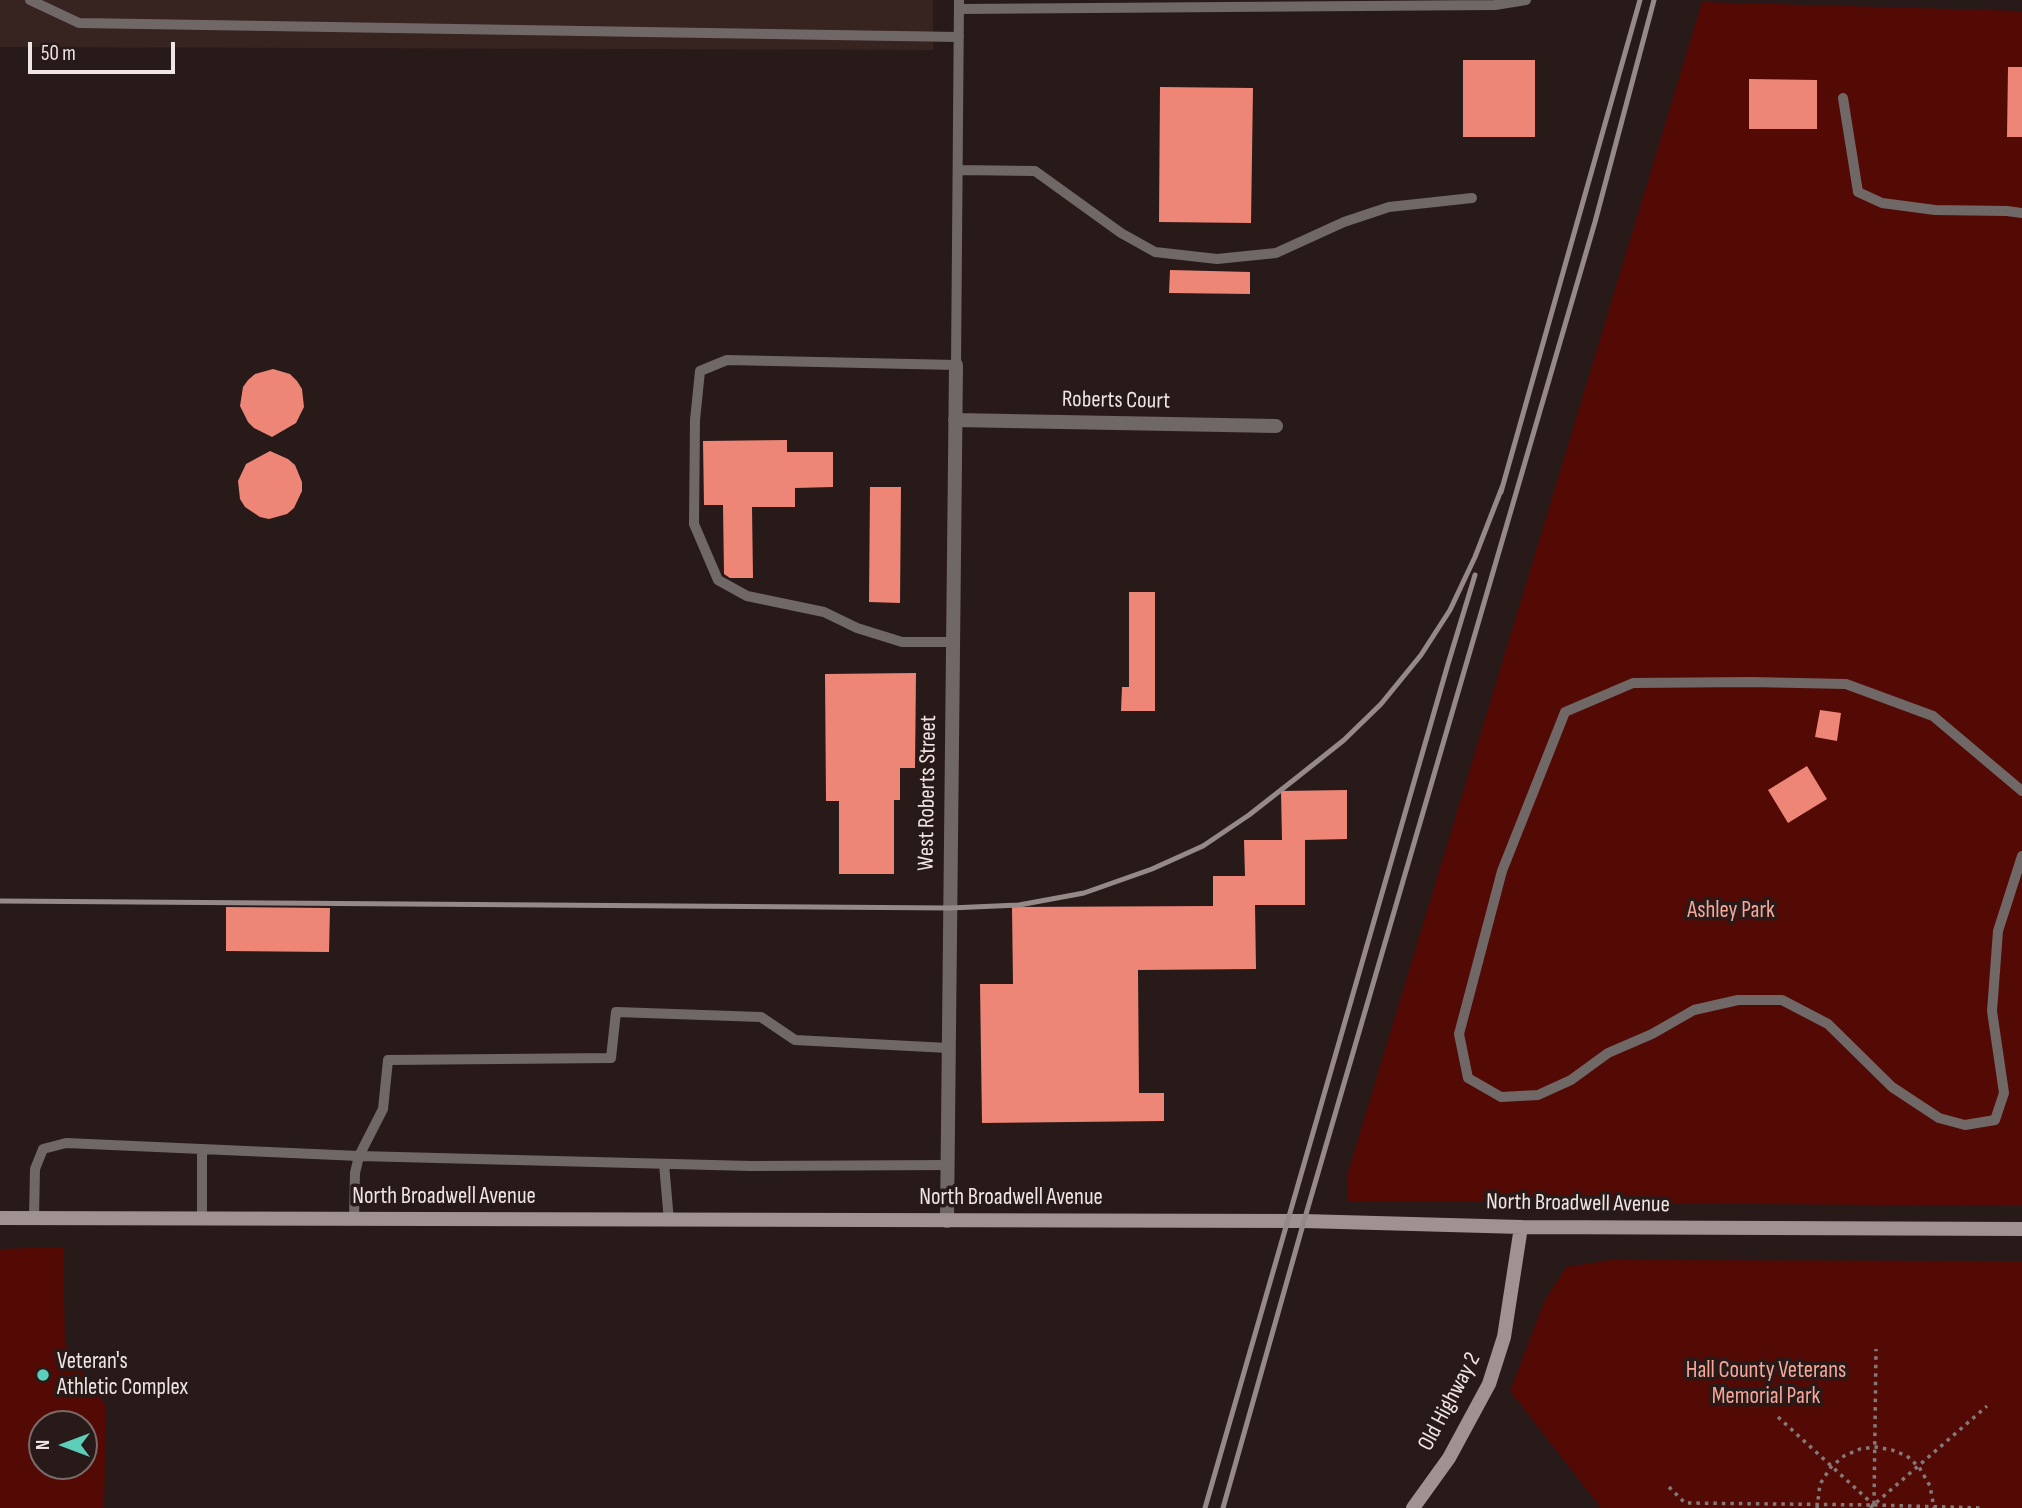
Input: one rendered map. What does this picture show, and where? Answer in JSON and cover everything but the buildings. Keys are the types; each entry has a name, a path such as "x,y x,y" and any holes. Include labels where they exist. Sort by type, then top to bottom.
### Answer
{"main road":[{"name":"North Broadwell Avenue","path":"0,1218 1304,1221 1521,1227 2022,1229"},
{"name":"Old Highway 2","path":"1413,1508 1448,1458 1489,1384 1504,1337 1521,1227"}],"street":[{"name":"West Roberts Street","path":"947,1221 956,365"},
{"name":"Roberts Court","path":"955,420 1276,426"}],"lane":[{"path":"30,0 79,23 959,37"},
{"path":"953,642 902,642 857,628 824,612 747,596 718,580 694,524 695,433 700,371 727,359 956,365 959,5 1495,5 1526,0"},
{"path":"1843,98 1858,192 1882,203 1935,210 2022,213"},
{"path":"958,170 1035,171 1121,233 1155,253 1217,259 1276,253 1344,222 1389,207 1472,198"},
{"path":"2022,791 1933,716 1846,684 1633,684 1565,712 1502,871 1459,1034 1468,1078 1501,1097 1538,1095 1571,1080 1608,1054 1652,1034 1694,1010 1738,1000 1782,1000 1828,1024 1892,1087 1939,1118 1965,1125 1995,1120 2004,1093 1992,1011 1997,931 2022,856"},
{"path":"354,1220 355,1173 359,1156 383,1109 388,1060 611,1058 616,1012 761,1017 795,1040 948,1048"},
{"path":"34,1218 35,1169 43,1149 66,1143 359,1156 664,1164 948,1166"},
{"path":"202,1149 202,1219"},
{"path":"664,1164 669,1221"}],"path":[{"path":"1874,1507 1876,1349"},
{"path":"1874,1507 1987,1406"},
{"path":"1778,1417 1874,1507"},
{"path":"1816,1506 1820,1484 1831,1467 1852,1452 1876,1447 1907,1456 1919,1467 1930,1486 1934,1508"},
{"path":"1669,1487 1685,1503 1983,1508"}],"shaded area":[{"path":"0,0 933,0 933,50 0,47"}],"green space":[{"name":"Ashley Park","path":"1702,2 2022,11 2022,1206 1348,1201 1348,1172"},
{"name":"Veteran's Athletic Complex","path":"63,1247 65,1344 106,1406 104,1508 0,1508 0,1249"},
{"name":"Hall County Veterans Memorial Park","path":"1611,1260 2022,1261 2022,1508 1601,1508 1510,1391 1544,1302 1566,1267"}],"railway":[{"path":"1501,492 1640,0"},
{"path":"1223,1508 1595,222 1654,0"},
{"path":"0,901 950,908 1019,905 1084,893 1152,869 1203,846 1249,815 1344,740 1381,704 1421,655 1450,610 1475,557 1503,485"},
{"path":"1205,1508 1475,575"}],"place":[{"name":"Veteran's Athletic Complex","path":"43,1375"}]}
